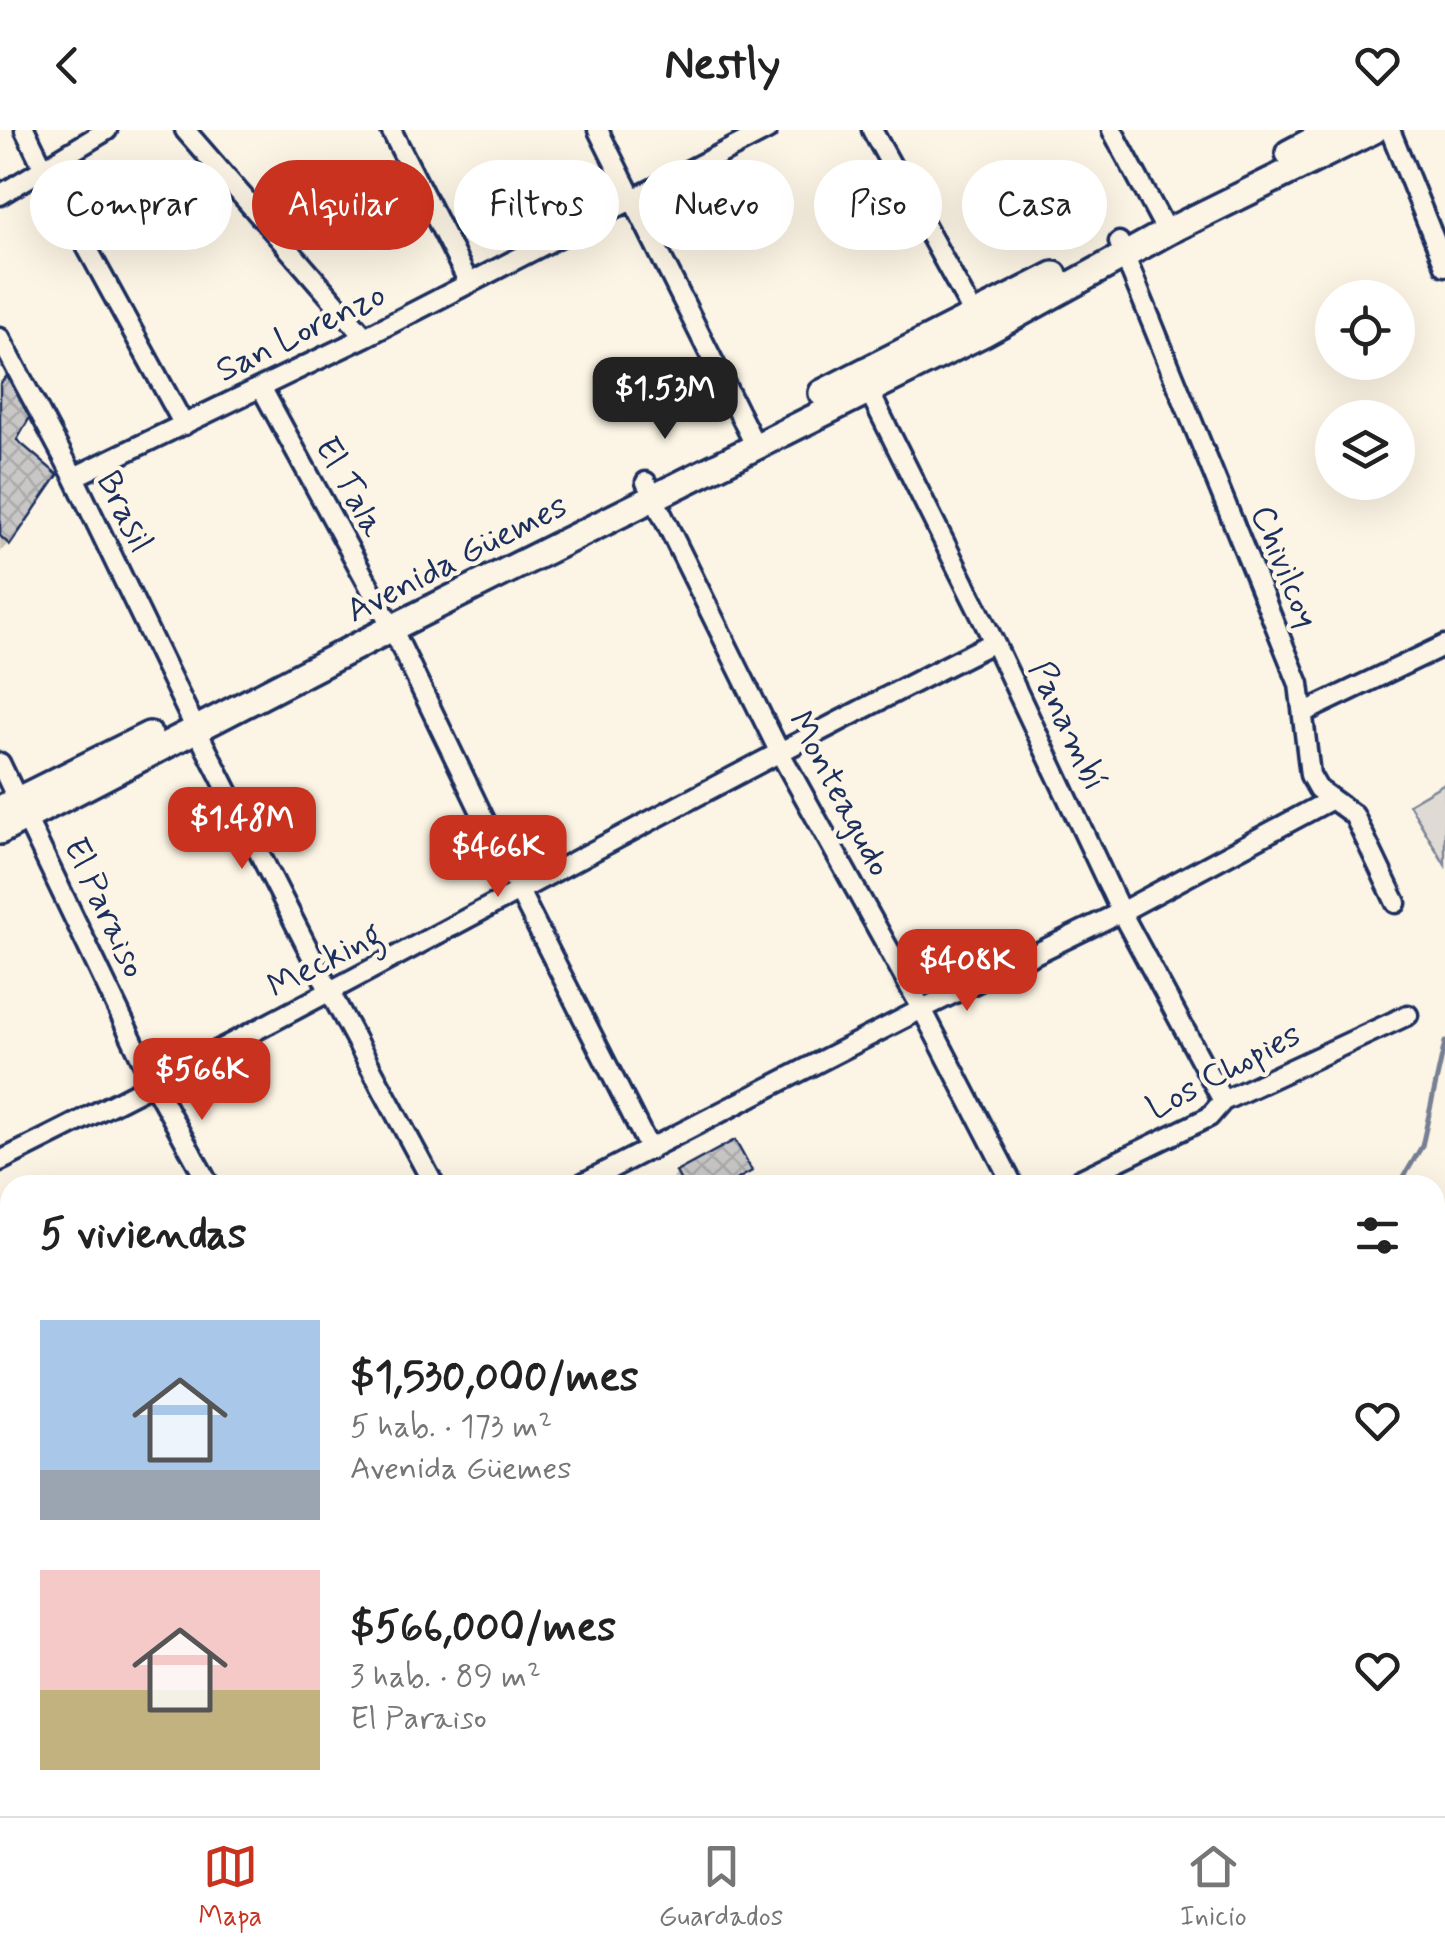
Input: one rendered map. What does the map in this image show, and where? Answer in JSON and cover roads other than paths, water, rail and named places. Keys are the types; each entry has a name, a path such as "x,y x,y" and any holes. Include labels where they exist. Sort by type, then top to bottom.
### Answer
{"main road":[{"name":"Avenida Güemes","path":"0,831 15,809 980,324 1334,130"},
{"name":"Avenida Güemes","path":"1163,226 1374,130"}],"street":[{"path":"25,130 40,160"},
{"path":"59,160 107,130"},
{"path":"186,130 364,336"},
{"path":"392,130 469,283"},
{"path":"598,130 751,438"},
{"name":"San Lorenzo","path":"74,476 364,336 767,130"},
{"path":"872,130 980,324"},
{"path":"1112,130 1163,226"},
{"path":"1390,130 1445,266"},
{"path":"0,195 30,177"},
{"name":"Chivilcoy","path":"1122,249 1299,684 1310,775 1318,789 1354,815 1396,903"},
{"path":"88,250 184,425"},
{"name":"Brasil","path":"0,338 74,476 330,992 429,1175"},
{"name":"Panambí","path":"864,381 994,642 1120,912 1223,1101"},
{"name":"El Tala","path":"260,387 388,622 650,1150"},
{"name":"Monteagudo","path":"650,489 780,752 922,1009 1008,1175"},
{"name":"Mecking","path":"0,1161 154,1084 994,642"},
{"path":"1303,713 1445,645"},
{"name":"El Paraiso","path":"0,764 15,809 204,1175"},
{"path":"599,1175 1120,912 1332,798"},
{"name":"Los Chopies","path":"1089,1175 1208,1117 1223,1101 1408,1015"}],"waterway":[{"path":"1405,1175 1422,1146 1445,1042"}]}
